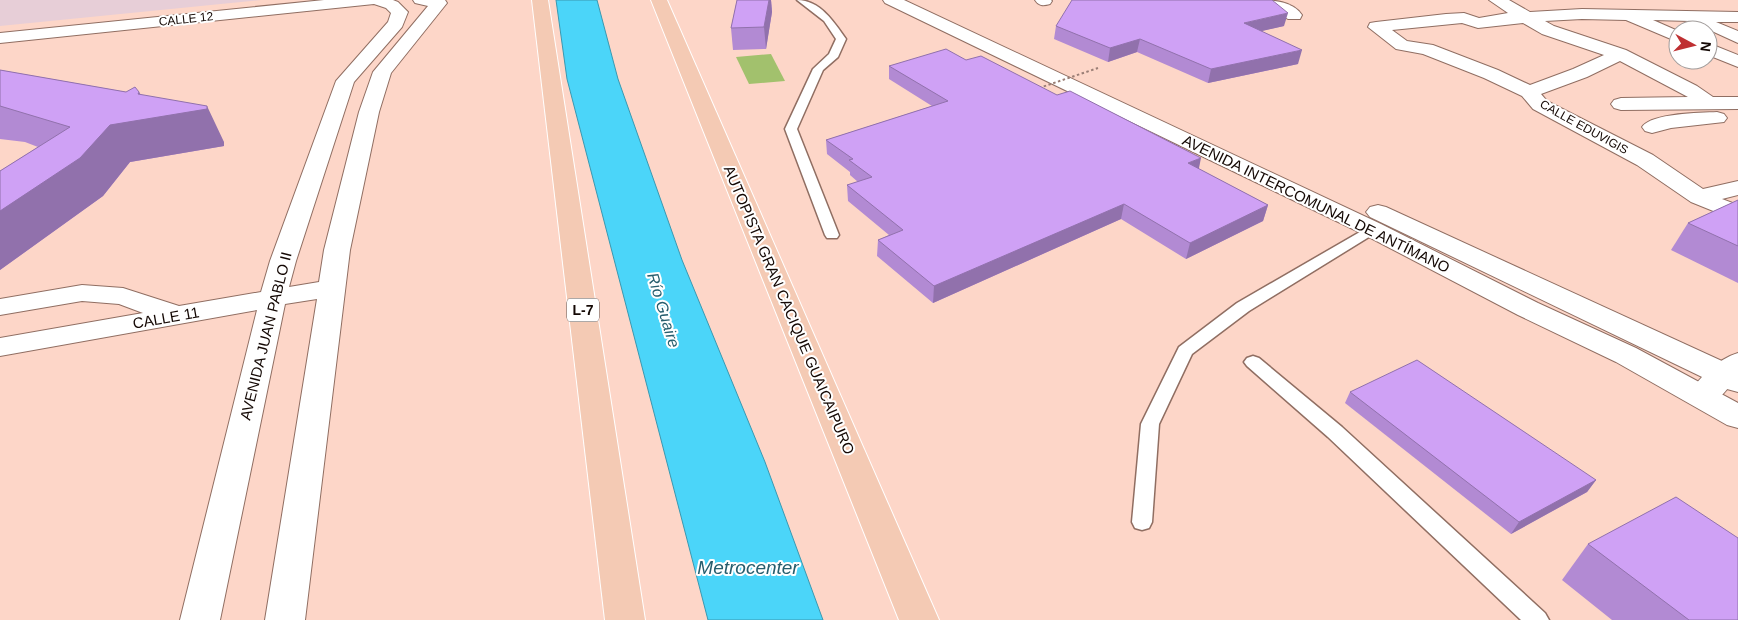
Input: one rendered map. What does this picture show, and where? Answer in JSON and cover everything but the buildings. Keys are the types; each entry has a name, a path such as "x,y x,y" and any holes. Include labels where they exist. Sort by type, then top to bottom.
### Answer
{"highway":[{"name":"L-7","path":"540,0 625,620"},
{"name":"AUTOPISTA GRAN CACIQUE GUAICAIPURO","path":"659,0 919,620"}],"street":[{"name":"CALLE 12","path":"0,38 317,3 371,0"},
{"name":"AVENIDA JUAN PABLO II","path":"200,620 273,298 286,252 346,81 396,23 400,12 392,5 378,0"},
{"path":"285,620 339,240 369,112 382,72 439,3 421,0"},
{"name":"AVENIDA INTERCOMUNAL DE ANTÍMANO","path":"890,0 1372,229 1528,309 1626,355 1738,417"},
{"name":"AVENIDA INTERCOMUNAL DE ANTÍMANO","path":"926,0 1733,373"},
{"path":"1266,0 1294,15"},
{"path":"1497,0 1526,19 1548,30 1620,54 1690,90 1715,112"},
{"path":"1717,0 1736,16"},
{"path":"1526,19 1582,14 1736,16"},
{"path":"1625,15 1668,34"},
{"path":"1689,15 1738,38"},
{"name":"CALLE EDUVIGIS","path":"1526,19 1478,23 1464,18 1376,27 1402,45 1427,49 1491,74 1529,92 1540,105 1645,160 1700,197 1738,214"},
{"path":"1718,53 1738,62"},
{"path":"1529,92 1580,73 1620,54"},
{"path":"1652,127 1715,112 1738,103"},
{"path":"1621,104 1715,112"},
{"path":"1700,197 1738,188"},
{"name":"CALLE 11","path":"0,347 331,288"},
{"path":"0,307 82,293 123,296 179,316"},
{"path":"1702,396 1733,373"}],"lane":[{"path":"802,0 827,19 841,39 834,55 818,69 791,129 832,235"},
{"path":"1142,522 1150,424 1185,351 1243,307 1372,229"},
{"path":"1253,362 1335,432 1537,620"}],"path":[{"path":"1032,90 1098,68"}],"shaded area":[{"path":"0,0 261,0 0,26"}],"green space":[{"path":"771,54 785,81 749,84 736,57"}],"water":[{"name":"Metrocenter","path":"556,0 597,0 618,79 682,260 765,462 823,620 708,620 567,79"}],"water label":[{"name":"Río Guaire","path":"664,310"}]}
